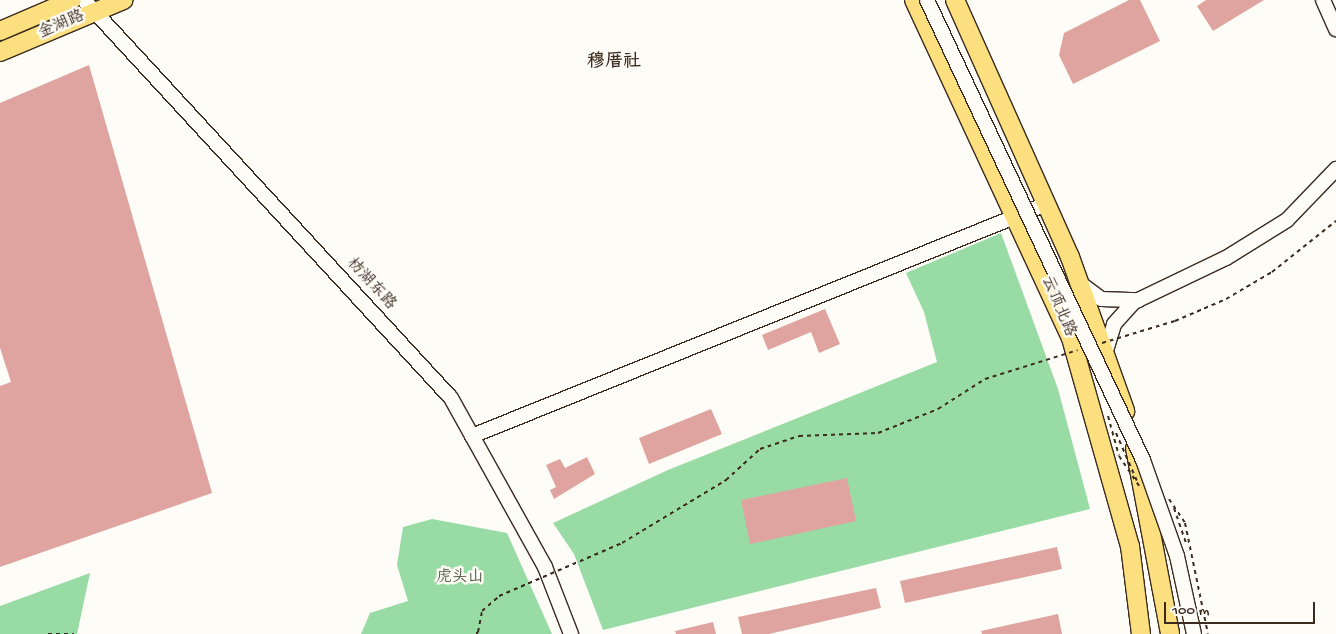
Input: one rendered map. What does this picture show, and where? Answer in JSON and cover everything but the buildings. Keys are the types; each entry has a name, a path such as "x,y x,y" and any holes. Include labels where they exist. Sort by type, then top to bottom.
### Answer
{"main road":[{"name":"金湖路","path":"0,31 72,0"},
{"name":"金湖路","path":"0,52 89,6 124,0"},
{"name":"云顶北路","path":"914,0 1017,216 1071,338 1100,431 1130,546 1142,634"},
{"name":"云顶北路","path":"955,0 1079,283 1129,423 1170,634"}],"street":[{"path":"926,0 1143,460 1177,556 1194,634"},
{"path":"1323,0 1336,29"},
{"name":"枋湖东路","path":"89,6 451,398 545,567 571,634"},
{"path":"1102,349 1114,324 1138,300 1226,258 1287,220 1336,169"},
{"path":"472,436 1044,205"},
{"path":"1079,283 1101,299 1138,300"}],"path":[{"path":"1102,349 1226,299 1295,256 1336,221"},
{"path":"477,633 482,611 499,596 622,543 726,480 760,449 800,436 878,433 938,409 985,379 1086,348"},
{"path":"48,634 74,634"}],"green space":[{"path":"1001,233 1058,389 1090,509 603,630 574,554 553,523 668,470 937,362 924,312 906,273"},
{"name":"虎头山","path":"432,519 507,533 552,634 361,634 370,613 408,601 397,565 403,527"},
{"path":"90,573 77,634 0,634 0,606"}],"district":[{"name":"穆厝社","path":"614,63"}]}
